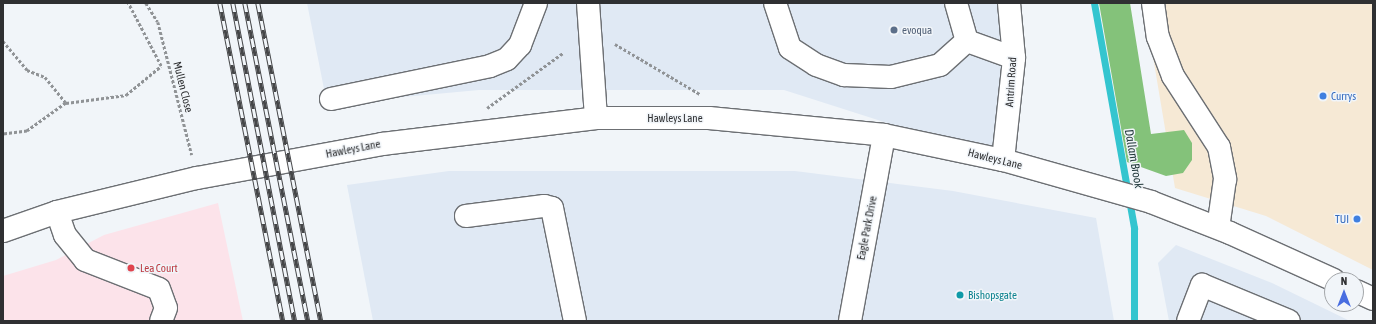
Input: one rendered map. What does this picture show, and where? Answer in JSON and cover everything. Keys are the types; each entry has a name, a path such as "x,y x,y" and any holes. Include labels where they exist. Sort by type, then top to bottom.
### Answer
{"street":[{"path":"331,99 490,66 507,59 520,45 536,3"},
{"path":"588,3 596,118"},
{"path":"775,3 790,48 816,65 844,75 890,77 940,65 967,41"},
{"path":"956,3 967,41"},
{"name":"Antrim Road","path":"1003,160 1014,58 1009,3"},
{"path":"1152,3 1158,37 1173,76 1219,147 1225,179 1218,228"},
{"path":"967,41 1014,58"},
{"name":"Hawleys Lane","path":"3,231 57,212 197,178 382,144 596,118 709,118 884,135 1003,160 1151,202 1218,228 1324,276"},
{"name":"Eagle Park Drive","path":"850,321 884,135"},
{"path":"466,216 544,206 552,208 575,321"},
{"path":"57,212 65,235 86,260 159,289 166,308 161,321"},
{"path":"1188,321 1202,285 1289,321"}],"path":[{"name":"Mullen Close","path":"3,134 27,131 66,103 126,95 161,66 128,3"},
{"name":"Mullen Close","path":"146,3 158,22 197,178"},
{"path":"3,41 27,70 45,77 66,103"},
{"path":"610,42 686,83 702,96"},
{"path":"485,111 564,53"}],"shaded area":[{"path":"307,3 1007,3 1003,160 784,90 479,90 327,104"},
{"path":"1144,3 1373,3 1373,270 1266,216 1175,188"},
{"path":"449,171 795,171 953,191 1096,218 1114,321 373,321 347,185"},
{"name":"Lea Court","path":"218,203 243,321 3,321 3,276 56,260 104,235"},
{"path":"1176,245 1272,283 1324,308 1324,312 1332,312 1350,321 1169,321 1158,263"}],"green space":[{"path":"1099,3 1130,3 1151,134 1184,130 1192,143 1192,160 1183,173 1166,176 1127,162"}],"waterway":[{"name":"Dallam Brook","path":"1094,3 1134,228 1134,321"}],"railway":[{"path":"220,3 283,321"},
{"path":"233,3 295,321"},
{"path":"245,3 308,321"},
{"path":"258,3 321,321"}],"place":[{"name":"evoqua","path":"894,30"},
{"name":"Currys","path":"1323,96"},
{"name":"TUI","path":"1357,219"},
{"name":"Lea Court","path":"131,268"},
{"name":"Bishopsgate","path":"960,295"}]}
